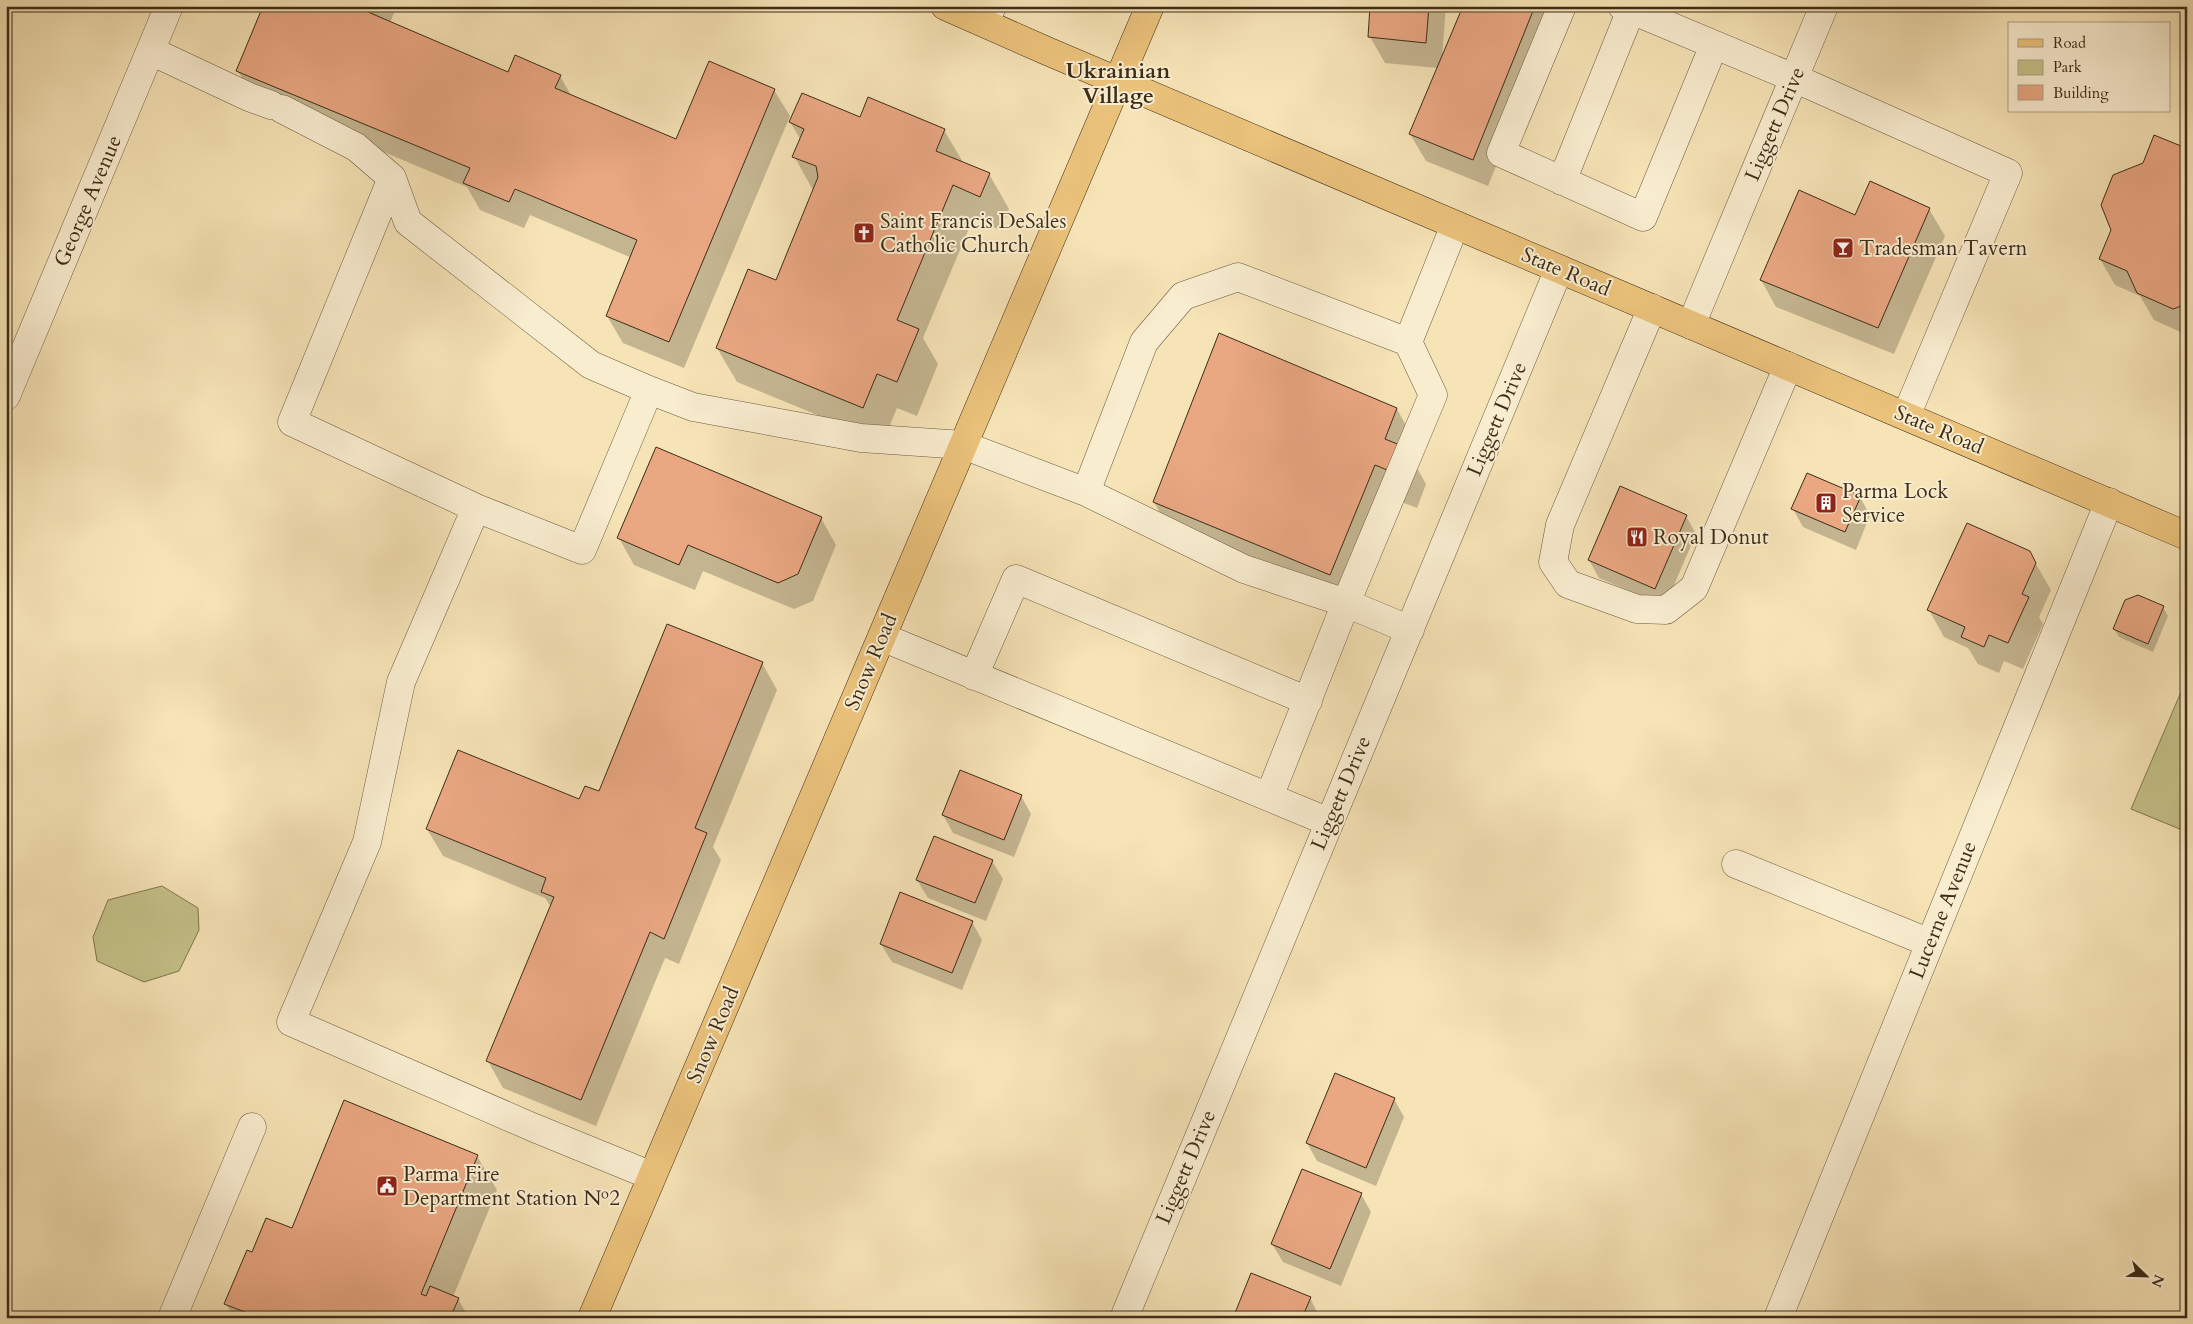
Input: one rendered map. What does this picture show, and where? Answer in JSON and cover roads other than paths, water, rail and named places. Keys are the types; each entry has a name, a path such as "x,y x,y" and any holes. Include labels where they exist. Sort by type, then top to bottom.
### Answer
{"main road":[{"name":"State Road","path":"945,6 989,14 1118,81 2187,536"},
{"name":"Snow Road","path":"592,1318 1150,6"}],"street":[{"name":"George Avenue","path":"6,396 169,6"},
{"path":"1562,6 1501,153 1643,217 1714,45"},
{"name":"Liggett Drive","path":"1691,325 1824,6"},
{"path":"1562,181 1627,8 1794,78 2008,173 1906,416"},
{"path":"151,51 249,97 277,107 356,147 392,178 408,222 590,365 693,407 861,438 963,445 1086,492 1244,568 1346,603 1410,630"},
{"path":"392,178 292,422 476,508 582,550 649,390"},
{"path":"1408,342 1455,225"},
{"name":"Liggett Drive","path":"1124,1318 1559,269"},
{"path":"1086,492 1144,342 1183,296 1238,277 1408,342 1433,395 1346,603 1269,797"},
{"path":"1652,308 1560,525 1553,562 1568,584 1637,609 1666,610 1694,588 1788,366"},
{"name":"Lucerne Avenue","path":"1778,1318 2109,502"},
{"path":"476,508 401,682 367,842 291,1022 532,1128 652,1176"},
{"path":"974,676 1016,579 1308,700"},
{"path":"882,638 1330,822"},
{"path":"1736,864 1930,943"},
{"path":"172,1318 252,1126"}],"place":[{"name":"Saint Francis DeSales Catholic Church","path":"864,233"},
{"name":"Tradesman Tavern","path":"1843,248"},
{"name":"Parma Lock Service","path":"1826,503"},
{"name":"Royal Donut","path":"1637,537"},
{"name":"Parma Fire Department Station №2","path":"387,1186"}],"district":[{"name":"Ukrainian Village","path":"1118,84"}]}
